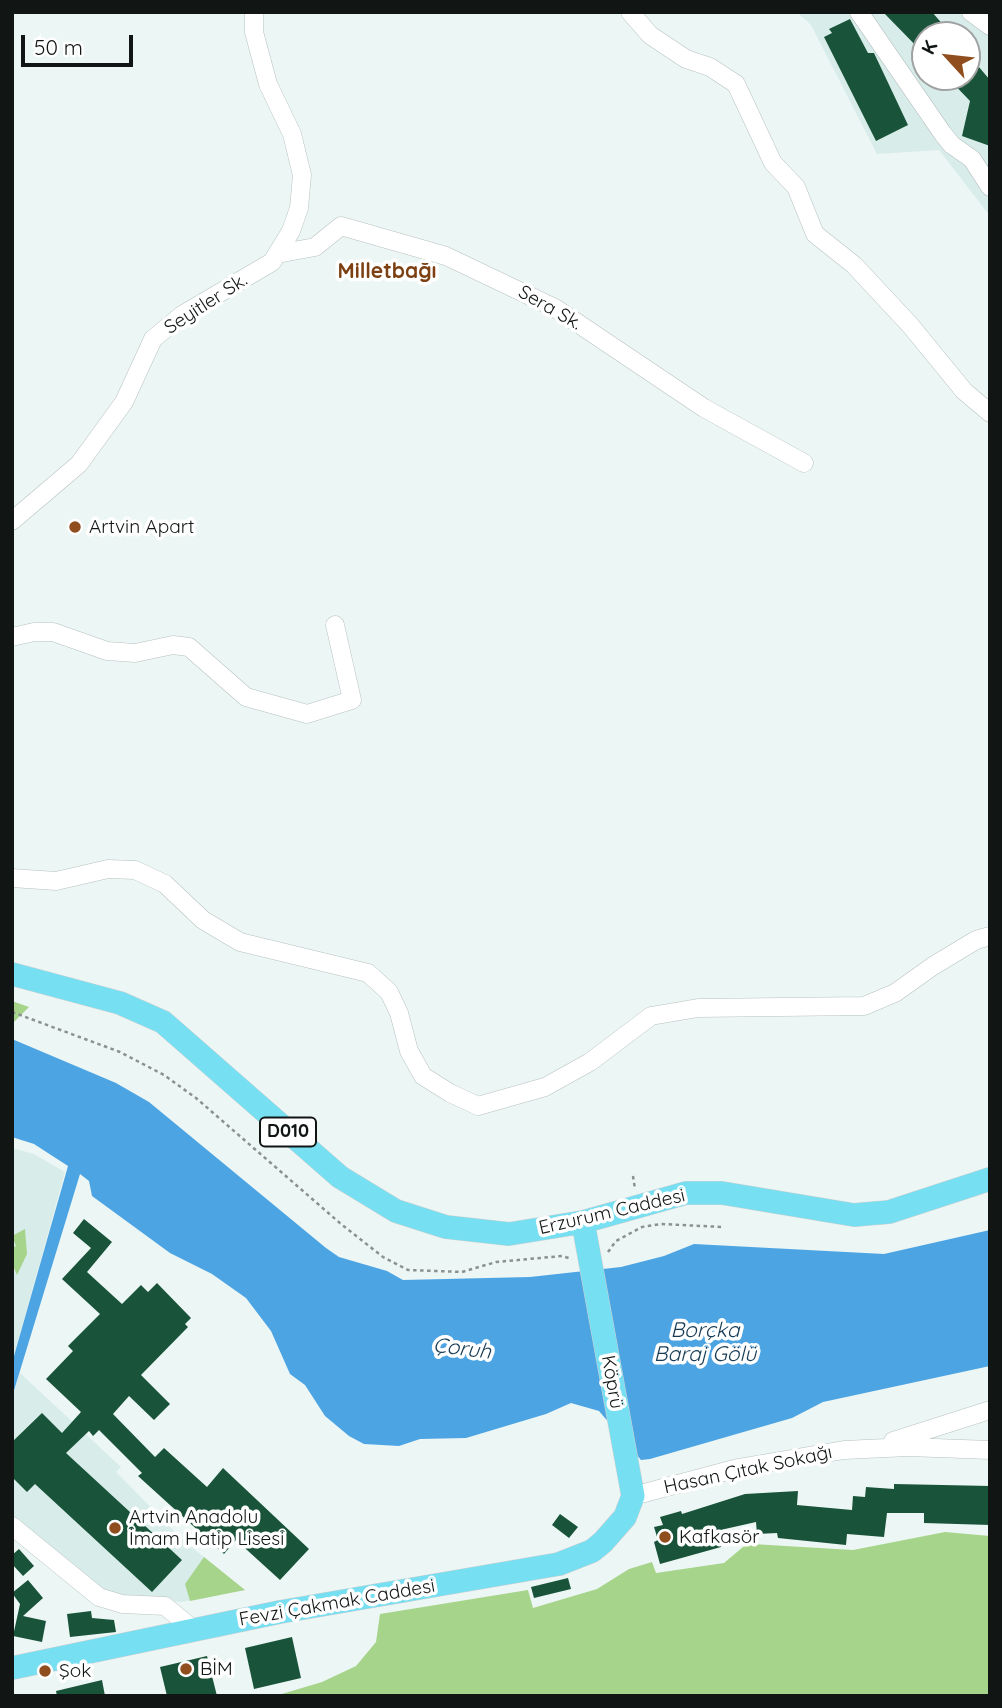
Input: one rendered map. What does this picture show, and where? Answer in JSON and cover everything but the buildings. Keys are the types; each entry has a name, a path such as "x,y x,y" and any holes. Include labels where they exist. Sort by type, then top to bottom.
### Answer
{"main road":[{"name":"Erzurum Caddesi","path":"12,974 120,1003 163,1022 319,1159 359,1190 396,1211 446,1227 509,1234 583,1222 686,1193 754,1197 854,1214 889,1212 990,1179"},
{"name":"Köprü","path":"583,1222 633,1496"},
{"name":"Fevzi Çakmak Caddesi","path":"12,1668 194,1630 559,1564 592,1551 611,1535 631,1507 633,1496"}],"street":[{"name":"Seyitler Sk.","path":"12,521 79,464 124,402 153,339 182,315 272,262 291,231 299,208 302,176 292,134 268,84 254,32 254,12"},
{"path":"630,12 650,35 686,59 710,66 736,84 773,163 796,187 815,234 854,265 911,325 964,391 990,413"},
{"path":"859,12 943,134 952,145 972,159 990,187"},
{"path":"971,12 990,26"},
{"name":"Sera Sk.","path":"277,254 315,247 341,226 446,256 555,308 704,408 804,463"},
{"path":"12,637 34,632 53,632 107,651 135,653 173,645 189,646 246,697 307,714 352,700 335,625"},
{"path":"12,878 56,881 108,869 135,870 165,884 203,920 240,942 368,973 390,992 399,1013 409,1051 423,1076 478,1106 545,1087 590,1062 651,1016 698,1008 864,1006 895,993 976,940 990,936"},
{"path":"876,1447 990,1410"},
{"name":"Hasan Çıtak Sokağı","path":"633,1496 774,1461 876,1447 990,1450"},
{"path":"12,1526 99,1597 121,1604 165,1606 194,1630"}],"path":[{"path":"12,1012 120,1052 164,1075 196,1098 341,1224 383,1257 408,1270 462,1272 496,1262 562,1256 590,1263 616,1241 642,1227 661,1224 723,1227"}],"shaded area":[{"path":"797,12 990,12 990,216 939,150 877,154 811,25"},
{"path":"12,1148 34,1154 65,1172 12,1363"},
{"path":"20,1373 121,1467 116,1472 185,1542 245,1590 182,1602 114,1598 101,1592 12,1517 12,1397"}],"green space":[{"path":"12,1001 29,1007 12,1024"},
{"path":"25,1229 27,1254 17,1275 12,1263 12,1248 16,1246 12,1236"},
{"path":"945,1532 990,1536 990,1696 275,1696 322,1682 356,1666 376,1642 380,1614 528,1590 533,1608 597,1589 629,1569 652,1562 656,1573 724,1563 743,1547 752,1544 853,1550"},
{"path":"204,1557 245,1590 190,1601 185,1584"}],"water":[{"name":"Borçka Baraj Gölü","path":"12,1039 116,1083 149,1102 326,1248 339,1257 387,1271 403,1280 530,1277 621,1267 664,1256 694,1244 884,1254 990,1230 990,1366 823,1402 792,1418 650,1459 641,1460 599,1411 571,1403 546,1414 466,1438 420,1439 399,1446 364,1444 349,1436 325,1416 305,1385 290,1374 271,1331 246,1298 212,1274 170,1253 92,1196 89,1181 80,1174 12,1397 12,1363 68,1166 34,1144 12,1137"}],"place":[{"name":"Artvin Apart","path":"75,527"},
{"name":"Artvin Anadolu İmam Hatip Lisesi","path":"115,1528"},
{"name":"Kafkasör","path":"665,1537"},
{"name":"BİM","path":"186,1669"},
{"name":"Şok","path":"45,1671"}],"district":[{"name":"Milletbağı","path":"387,272"}],"water label":[{"name":"Çoruh","path":"462,1349"}]}
